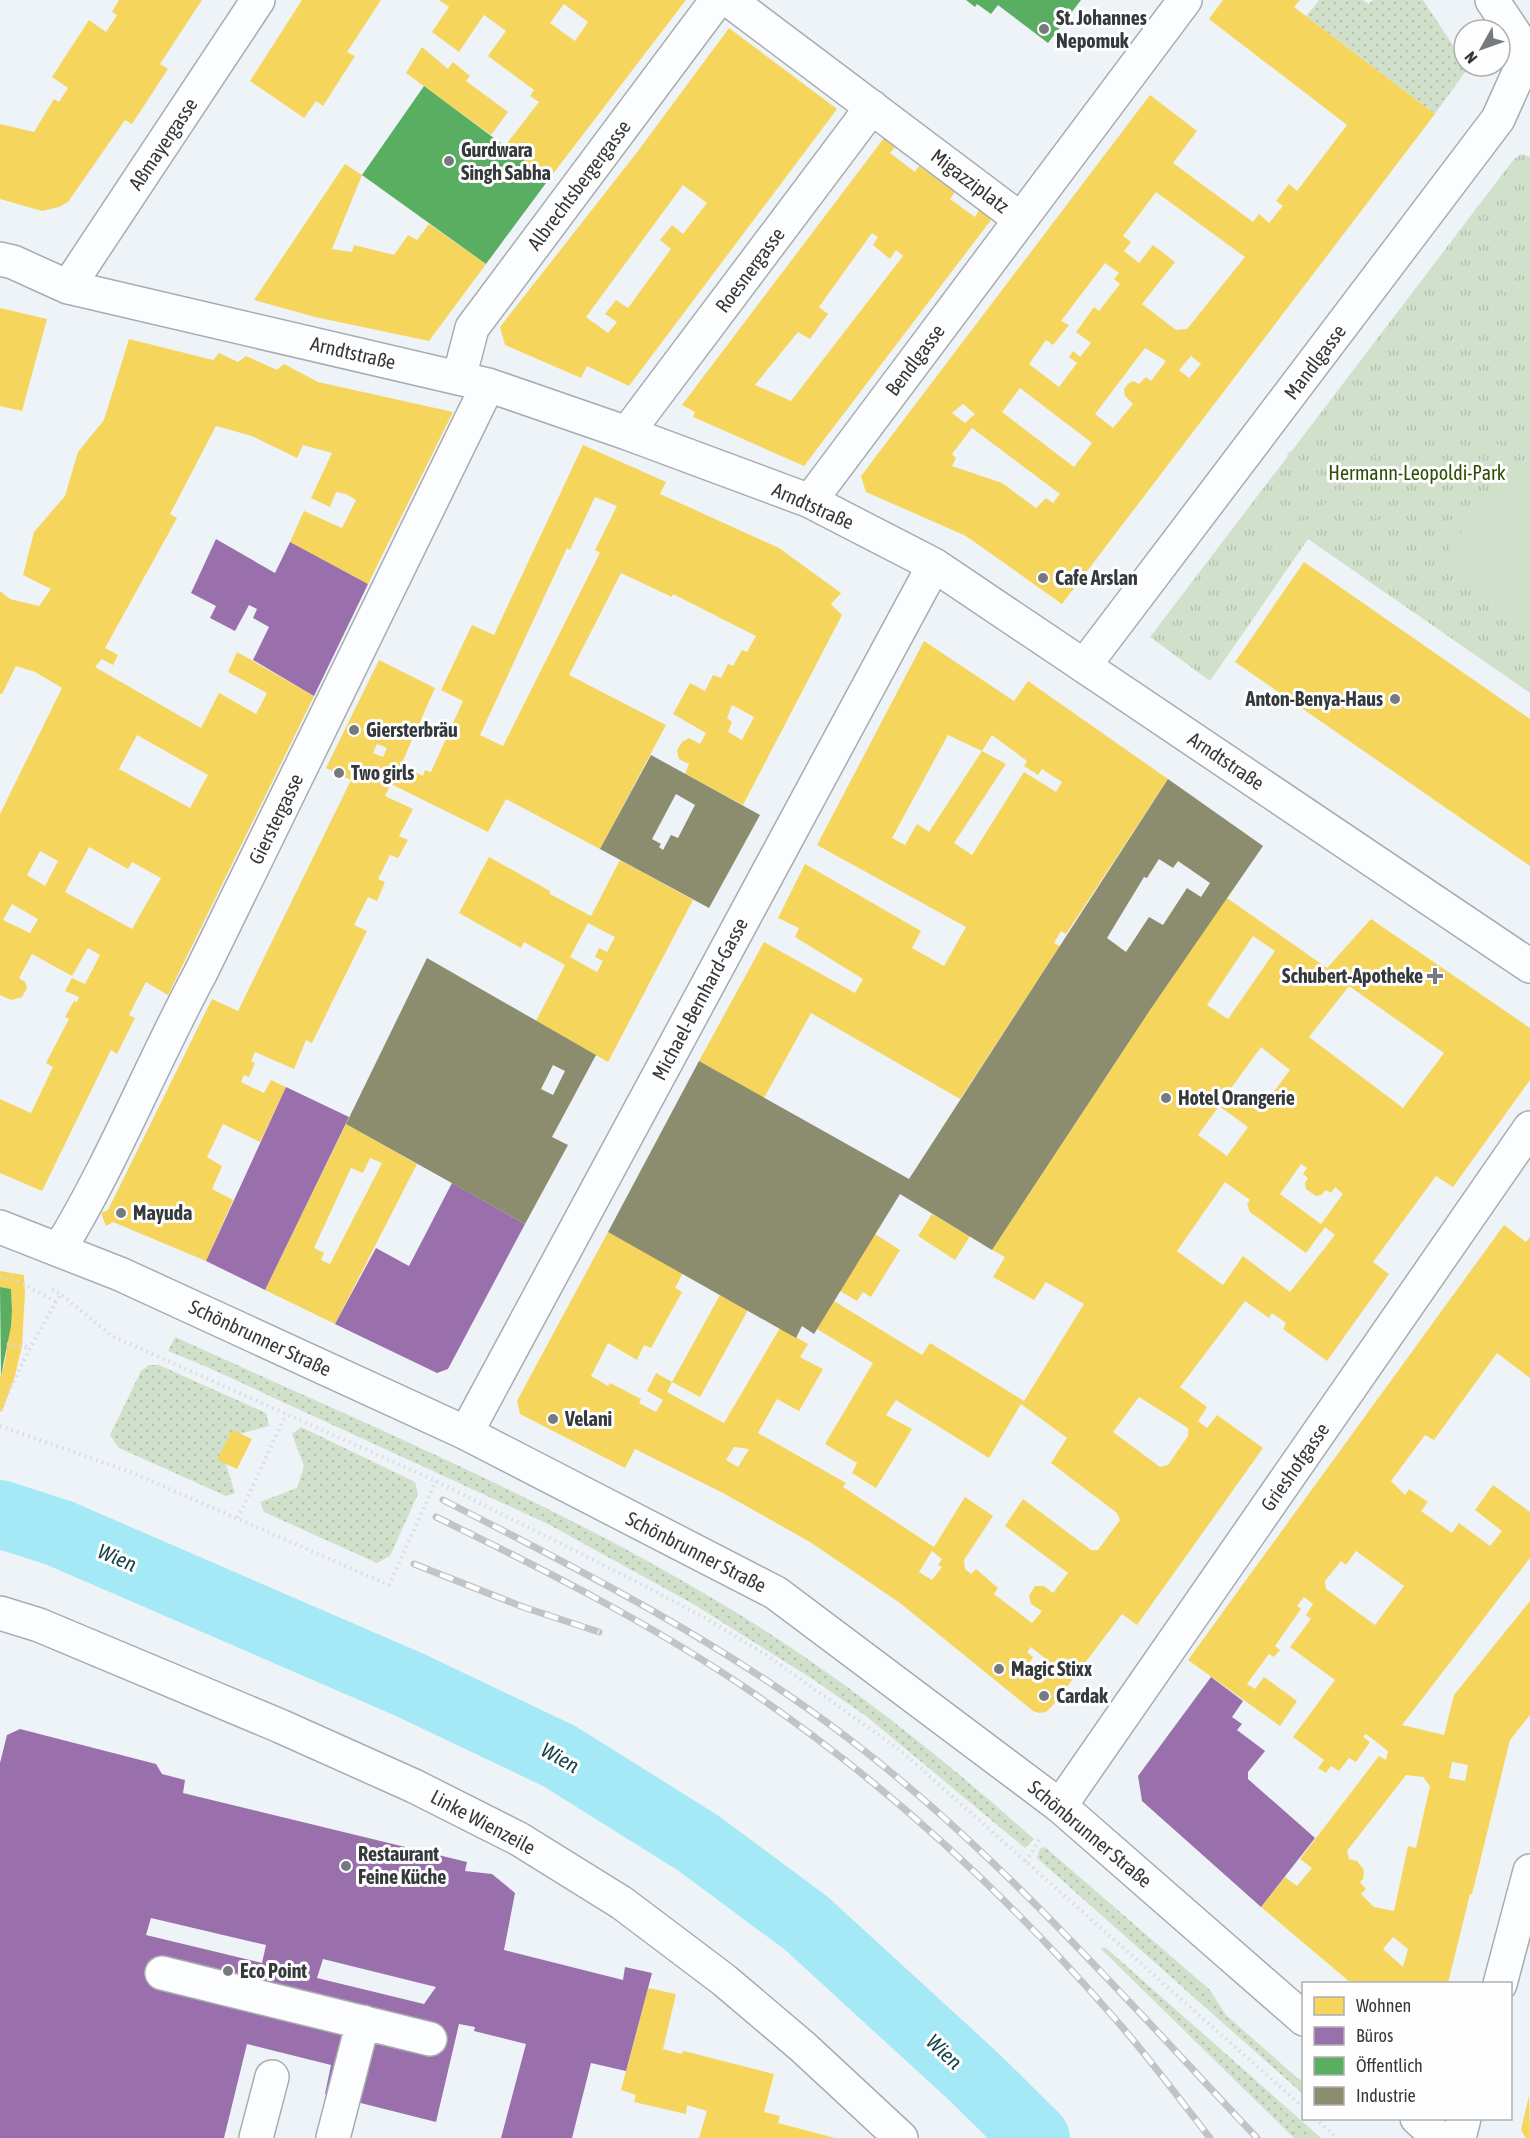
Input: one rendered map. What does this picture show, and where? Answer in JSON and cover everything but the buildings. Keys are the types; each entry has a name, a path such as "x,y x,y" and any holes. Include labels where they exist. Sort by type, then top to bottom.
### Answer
{"street":[{"name":"Aßmayergasse","path":"68,287 258,0"},
{"name":"Albrechtsbergergasse","path":"474,381 472,328 717,0"},
{"name":"Migazziplatz","path":"729,0 1020,219 1185,0"},
{"path":"1492,0 1529,53"},
{"name":"Mandlgasse","path":"1084,666 1498,119 1529,53"},
{"name":"Roesnergasse","path":"627,433 872,107"},
{"name":"Bendlgasse","path":"810,501 1020,219"},
{"name":"Arndtstraße","path":"0,259 13,262 68,287 474,381 627,433 810,501 934,565 1530,966"},
{"name":"Gierstergasse","path":"58,1250 92,1194 167,1036 200,974 474,381"},
{"name":"Michael-Bernhard-Gasse","path":"466,1433 934,565"},
{"name":"Grieshofgasse","path":"1060,1806 1530,1128"},
{"name":"Schönbrunner Straße","path":"0,1227 120,1274 466,1433 776,1593 1060,1806 1302,2017"},
{"name":"Linke Wienzeile","path":"0,1613 39,1625 280,1726 414,1786 519,1839 622,1903 724,1980 803,2046 901,2138"},
{"path":"1500,1982 1530,1871"},
{"path":"162,1973 430,2039"},
{"path":"333,2138 363,2022"},
{"path":"256,2138 272,2077"},
{"path":"1419,2120 1439,2138"},
{"path":"1459,2138 1464,2120"}],"path":[{"path":"1222,618 1296,518 1347,496 1528,263 1451,181"},
{"path":"1411,412 1482,461 1505,440 1530,410"},
{"path":"1260,433 1530,626"},
{"path":"1505,440 1530,460"},
{"path":"0,1277 16,1280 56,1302"},
{"path":"0,1409 30,1348 61,1294 112,1336 436,1481 707,1619 768,1656 901,1751 1302,2106"},
{"path":"7,1344 30,1348"},
{"path":"238,1518 286,1414"},
{"path":"0,1426 133,1473 389,1585 436,1481"},
{"path":"1026,1862 1038,1842"},
{"path":"1317,2120 1337,2138"}],"green space":[{"path":"1319,0 1363,0 1369,4 1373,0 1423,0 1452,44 1452,78 1461,78 1435,114 1306,16"},
{"name":"Hermann-Leopoldi-Park","path":"1522,154 1530,157 1530,693 1308,539 1210,681 1150,637 1514,159"},
{"path":"1504,472 1530,490 1530,621 1443,558"},
{"path":"175,1337 521,1496 656,1566 722,1604 804,1657 883,1714 960,1775 1034,1839 1025,1848 866,1716 811,1678 695,1605 548,1524 168,1351"},
{"path":"149,1365 159,1365 266,1413 269,1426 232,1436 224,1458 235,1493 226,1496 119,1448 110,1435 141,1371"},
{"path":"301,1427 415,1482 418,1494 390,1556 377,1563 264,1512 260,1502 297,1488 304,1466 292,1434"},
{"path":"1045,1847 1210,1990 1226,2015 1302,2082 1302,2093 1037,1858 1040,1848"},
{"path":"1100,1948 1106,1948 1321,2138 1294,2138"}],"waterway":[{"name":"Wien","path":"0,1514 59,1533 410,1685 559,1756 698,1843 806,1923 973,2076 1036,2138"}],"railway":[{"path":"443,1500 602,1583 705,1642 756,1673 853,1742 908,1786 1013,1882 1112,1983 1257,2138"},
{"path":"436,1517 557,1578 677,1644 753,1693 850,1764 941,1841 1028,1924 1122,2027 1210,2138"},
{"path":"414,1564 523,1607 599,1632"}],"place":[{"name":"St. Johannes Nepomuk","path":"1044,29"},
{"name":"Gurdwara Singh Sabha","path":"449,161"},
{"name":"Cafe Arslan","path":"1043,578"},
{"name":"Anton-Benya-Haus","path":"1395,699"},
{"name":"Giersterbräu","path":"354,730"},
{"name":"Two girls","path":"339,773"},
{"name":"Schubert-Apotheke","path":"1435,976"},
{"name":"Hotel Orangerie","path":"1166,1098"},
{"name":"Mayuda","path":"121,1213"},
{"name":"Velani","path":"553,1419"},
{"name":"Magic Stixx","path":"999,1669"},
{"name":"Cardak","path":"1044,1696"},
{"name":"Restaurant Feine Küche","path":"346,1866"},
{"name":"Eco Point","path":"228,1971"}]}
